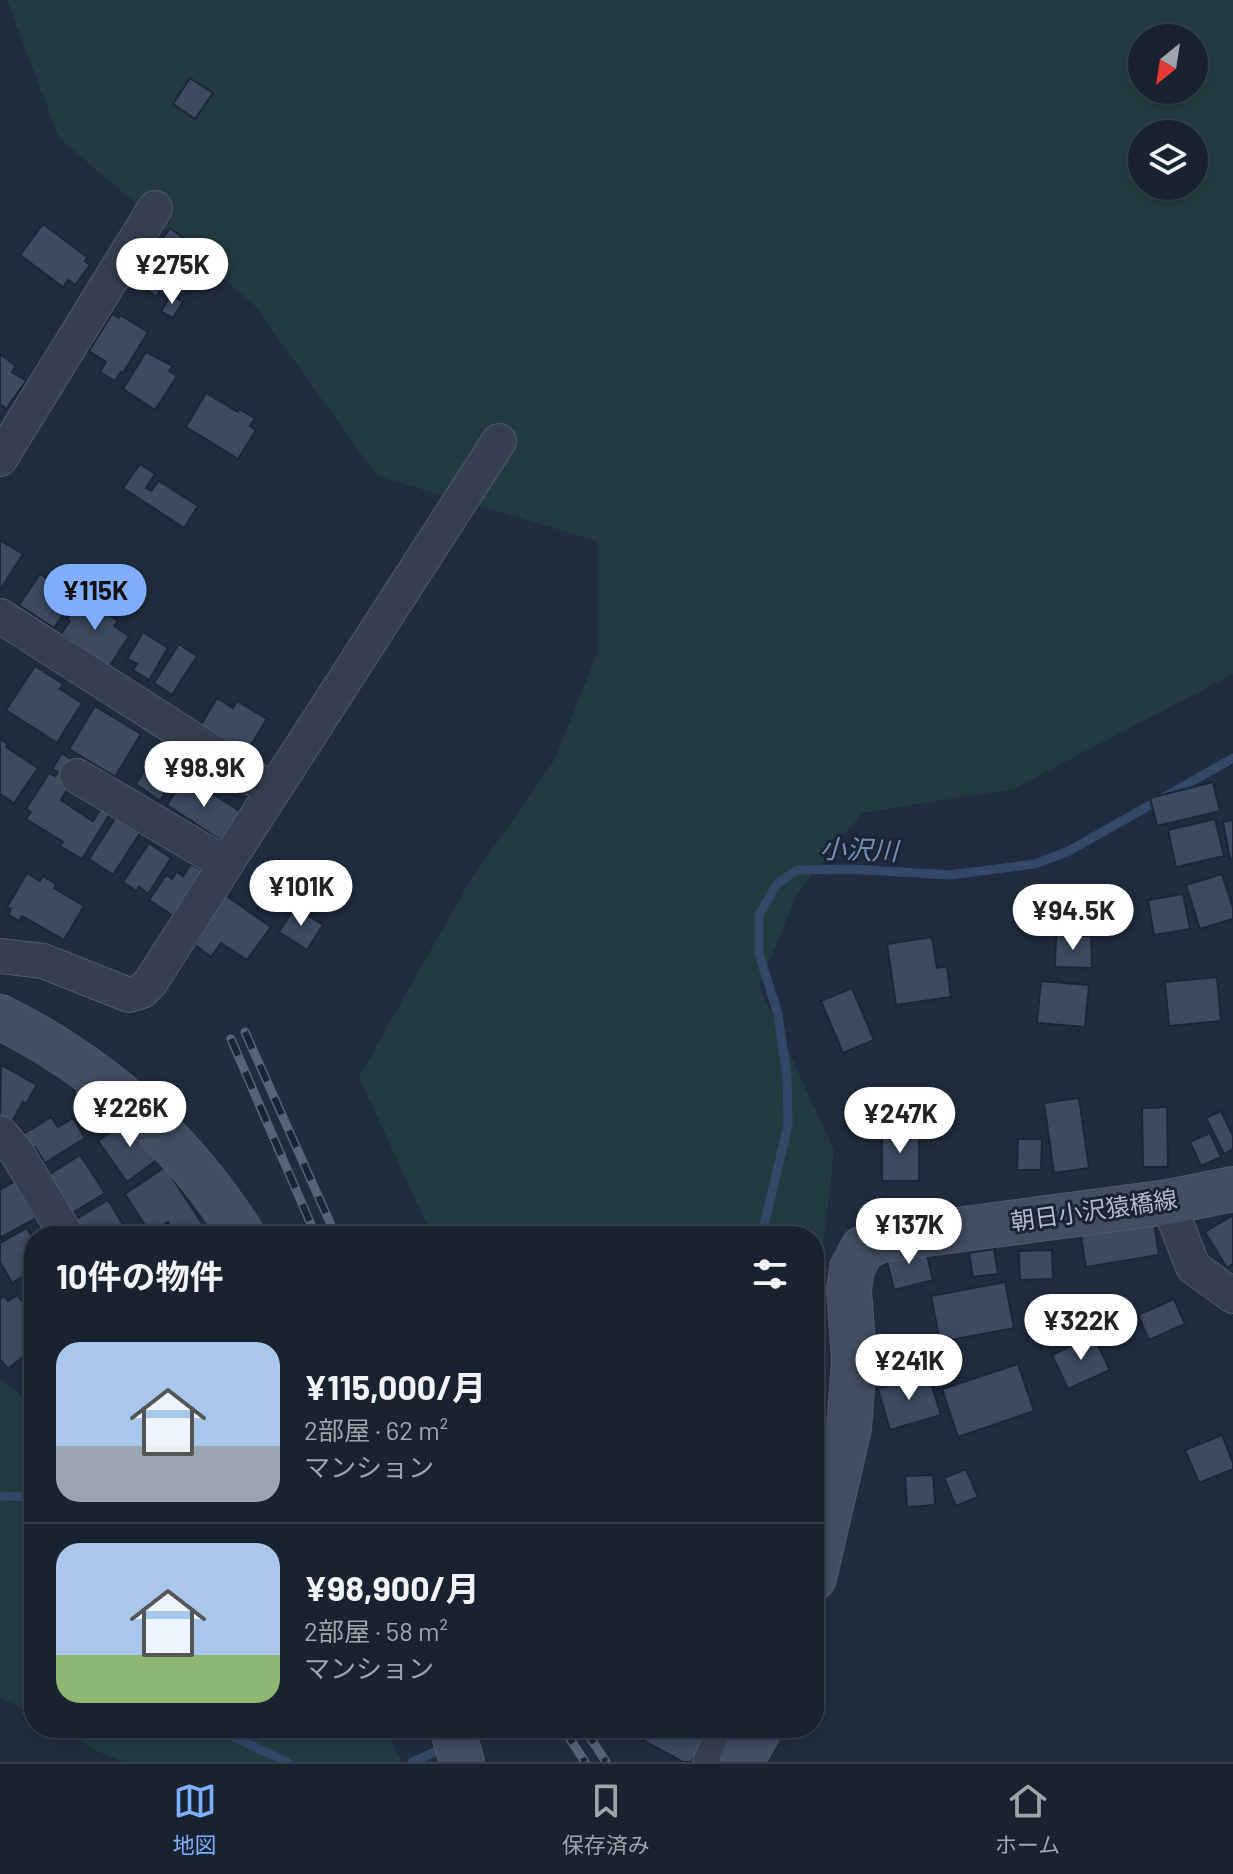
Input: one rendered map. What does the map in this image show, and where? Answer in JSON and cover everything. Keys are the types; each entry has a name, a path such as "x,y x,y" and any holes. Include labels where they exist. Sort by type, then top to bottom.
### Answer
{"main road":[{"path":"0,1017 74,1060 147,1118 211,1190 236,1226"},
{"name":"朝日小沢猿橋線","path":"824,1535 849,1428 854,1360 849,1290 852,1268 863,1248 881,1240 1168,1202 1233,1189"},
{"path":"455,1738 462,1762"},
{"path":"741,1762 754,1738"}],"street":[{"path":"0,459 155,208"},
{"path":"0,956 43,961 129,995 142,991 150,983 499,441"},
{"path":"0,616 272,790"},
{"path":"77,776 226,864"},
{"path":"0,1133 17,1153 61,1226"},
{"path":"1168,1202 1193,1267 1233,1296"},
{"path":"710,1762 721,1738"}],"green space":[{"path":"7,0 1233,0 1233,674 1013,789 862,813 797,894 759,986 834,1151 824,1238 824,1226 427,1226 359,1077 470,881 554,761 598,651 598,541 377,476 255,306 59,138"},
{"path":"0,1380 24,1397 24,1710 0,1697"},
{"path":"74,1738 391,1738 401,1762 123,1762"}],"building":[{"path":"190,78 213,93 195,119 173,104"},
{"path":"43,224 87,257 85,261 90,265 75,285 68,280 63,287 20,255"},
{"path":"170,228 193,245 156,297 133,279"},
{"path":"171,294 183,302 173,318 161,312"},
{"path":"112,314 119,318 120,315 148,332 115,381 100,372 106,362 89,351"},
{"path":"146,352 173,366 169,371 177,376 155,410 123,389"},
{"path":"0,354 16,366 12,372 26,381 6,409 0,404"},
{"path":"206,393 255,418 250,426 256,430 238,459 186,427"},
{"path":"140,464 155,474 146,488 151,491 159,481 198,506 184,528 123,488"},
{"path":"0,540 23,554 0,590"},
{"path":"40,574 75,597 54,628 19,605"},
{"path":"82,596 118,621 114,626 129,636 109,667 61,634"},
{"path":"143,632 168,648 149,680 133,670 137,664 127,659"},
{"path":"179,644 197,656 172,695 154,683"},
{"path":"35,666 63,684 60,689 82,703 57,743 6,710"},
{"path":"217,698 233,708 237,701 267,719 244,756 199,728"},
{"path":"95,706 141,734 115,777 69,749"},
{"path":"0,739 8,744 6,747 38,768 14,803 0,794"},
{"path":"161,745 185,761 160,801 136,784"},
{"path":"62,753 76,763 71,783 61,800 93,821 102,807 111,812 82,859 60,846 63,842 26,819 31,812 26,809 49,773 55,776 58,772 52,769"},
{"path":"185,776 241,812 222,841 167,805"},
{"path":"1213,782 1220,811 1157,826 1150,798"},
{"path":"116,817 140,833 113,875 89,859"},
{"path":"1215,819 1224,856 1176,867 1168,830"},
{"path":"1233,820 1233,858 1230,859 1223,822"},
{"path":"149,843 171,858 148,894 139,887 136,891 123,882"},
{"path":"191,864 203,871 173,916 149,900 166,875 172,879 177,871 183,876"},
{"path":"27,873 40,881 43,876 56,884 54,888 84,906 64,940 22,916 19,921 8,914 11,909 7,907"},
{"path":"1222,874 1233,908 1233,919 1200,929 1186,885"},
{"path":"224,894 271,927 247,960 221,943 211,957 195,945 199,938 195,935"},
{"path":"1183,894 1190,929 1154,935 1148,900"},
{"path":"295,907 323,925 307,950 279,932"},
{"path":"1056,935 1091,936 1092,968 1055,967"},
{"path":"932,937 937,968 947,966 951,997 896,1005 887,944"},
{"path":"1217,977 1221,1021 1169,1026 1165,982"},
{"path":"1041,981 1089,985 1085,1027 1037,1023"},
{"path":"852,988 874,1040 843,1053 821,1001"},
{"path":"1,1065 37,1085 10,1125 0,1119"},
{"path":"90,1078 117,1109 96,1130 78,1108 84,1104 73,1092"},
{"path":"1079,1098 1089,1168 1054,1173 1044,1103"},
{"path":"1167,1107 1168,1167 1143,1167 1142,1108"},
{"path":"1221,1111 1233,1136 1233,1149 1224,1154 1206,1118"},
{"path":"133,1116 162,1156 127,1182 98,1141"},
{"path":"51,1117 58,1127 73,1118 85,1138 45,1163 35,1147 26,1153 22,1135"},
{"path":"882,1129 919,1129 919,1181 882,1181"},
{"path":"1210,1133 1221,1157 1201,1166 1190,1142"},
{"path":"1018,1139 1042,1139 1041,1170 1017,1170"},
{"path":"80,1155 105,1193 71,1214 47,1176"},
{"path":"165,1167 204,1226 171,1226 168,1222 161,1226 146,1226 125,1194"},
{"path":"15,1181 36,1218 0,1238 0,1190"},
{"path":"108,1200 124,1226 80,1226 76,1219"},
{"path":"1152,1208 1159,1255 1086,1267 1078,1219"},
{"path":"1233,1215 1233,1264 1227,1268 1205,1232"},
{"path":"24,1230 24,1276 12,1283 0,1262 0,1243"},
{"path":"924,1243 933,1280 894,1290 885,1253"},
{"path":"994,1249 998,1274 973,1277 969,1253"},
{"path":"1052,1250 1053,1279 1020,1280 1019,1251"},
{"path":"1005,1282 1014,1328 940,1342 931,1296"},
{"path":"17,1295 24,1303 24,1356 8,1369 0,1359 0,1299 4,1296 8,1301"},
{"path":"1174,1299 1185,1324 1149,1340 1138,1315"},
{"path":"1093,1335 1110,1370 1068,1389 1052,1355"},
{"path":"1018,1364 1034,1411 958,1437 942,1389"},
{"path":"928,1374 941,1415 890,1430 878,1389"},
{"path":"1222,1435 1233,1469 1199,1483 1185,1450"},
{"path":"966,1469 978,1497 956,1506 944,1478"},
{"path":"933,1475 935,1505 907,1507 905,1476"},
{"path":"639,1738 704,1738 691,1762 683,1762"}],"waterway":[{"name":"小沢川","path":"763,1226 788,1125 787,1077 778,1014 759,954 759,915 777,884 797,870 850,869 949,875 1035,864 1069,851 1233,758"},
{"name":"小沢川","path":"0,1496 24,1497"},
{"name":"小沢川","path":"236,1738 287,1762"},
{"name":"小沢川","path":"412,1762 444,1748"}],"railway":[{"path":"245,1032 332,1226"},
{"path":"231,1039 312,1226"},
{"path":"569,1738 585,1762"},
{"path":"590,1738 606,1762"}]}
